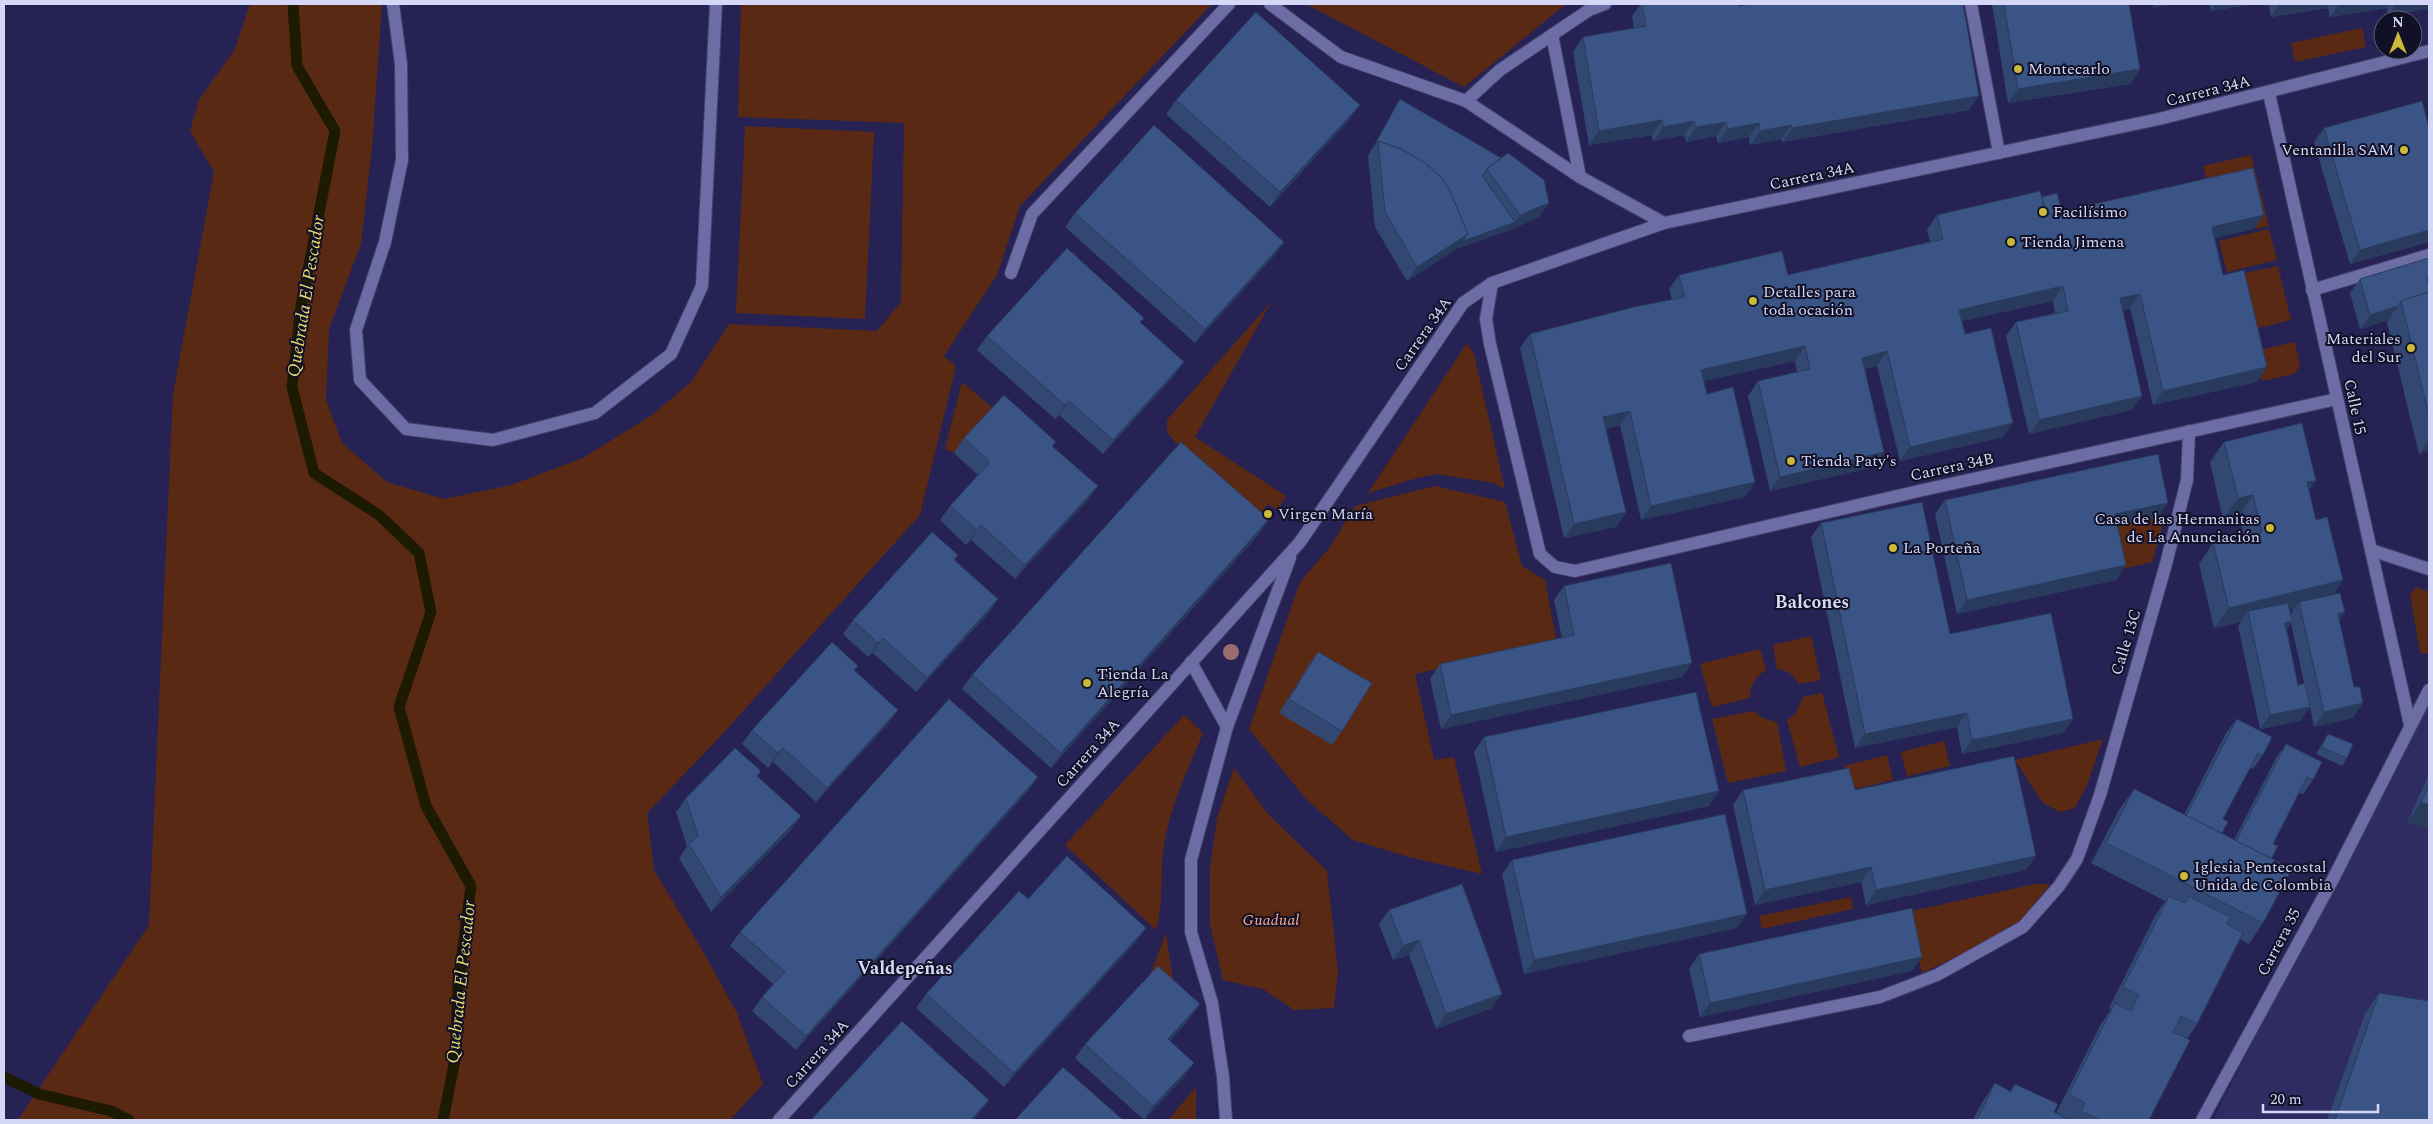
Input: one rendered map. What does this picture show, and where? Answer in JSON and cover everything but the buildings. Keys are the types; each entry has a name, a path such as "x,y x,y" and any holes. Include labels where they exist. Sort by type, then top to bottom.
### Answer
{"street":[{"path":"393,4 400,64 402,160 384,242 356,330 360,380 406,429 494,440 595,413 671,354 702,286 716,4"},
{"path":"1011,273 1032,214 1229,4"},
{"path":"1270,4 1341,57 1466,102 1580,177 1664,223"},
{"path":"1466,102 1500,70 1589,10 1606,4"},
{"path":"1971,4 1999,153"},
{"path":"1552,35 1580,177"},
{"name":"Carrera 34A","path":"779,1120 1293,550 1325,507 1463,303 1492,283 1664,223 2158,119 2429,51"},
{"name":"Calle 15","path":"2269,92 2410,725"},
{"path":"2312,290 2429,255"},
{"name":"Carrera 34B","path":"1492,283 1486,319 1490,344 1540,554 1555,567 1575,572 1788,520 2337,399"},
{"name":"Calle 13C","path":"1689,1036 1880,997 1937,975 2023,927 2059,886 2076,860 2100,795 2166,564 2187,480 2189,431"},
{"path":"1226,1120 1224,1077 1212,1003 1191,932 1191,860 1227,727 1293,550"},
{"path":"2371,550 2429,569"},
{"path":"1191,662 1227,727"},
{"name":"Carrera 35","path":"2202,1120 2332,880 2429,690"}],"shaded area":[{"path":"2429,695 2429,1120 2213,1120 2333,882"}],"green space":[{"path":"250,4 382,4 372,148 361,244 329,329 326,400 342,443 387,482 444,499 511,485 583,458 652,415 691,382 729,324 877,331 901,302 904,123 738,117 741,4 1212,4 1020,206 997,275 944,356 956,366 920,515 717,740 647,813 654,870 704,953 737,1013 763,1084 730,1120 18,1120 149,925 173,394 214,172 190,131 199,100 235,49"},
{"path":"1306,4 1566,4 1464,87"},
{"path":"2362,28 2366,47 2295,62 2291,43"},
{"path":"745,126 874,132 865,319 736,313"},
{"path":"2251,155 2269,226 2256,229 2242,173 2207,182 2203,166"},
{"path":"2269,229 2277,260 2227,272 2219,241"},
{"path":"2278,266 2291,320 2251,330 2231,276"},
{"path":"1272,301 1195,437 1286,496 1277,510 1268,504 1258,517 1175,442 1167,432 1167,420"},
{"path":"2295,342 2300,366 2294,374 2262,381 2255,351"},
{"path":"1467,343 1474,354 1505,489 1494,483 1436,474 1368,493"},
{"path":"962,382 994,409 954,453 945,449"},
{"path":"1435,486 1505,502 1522,566 1545,580 1557,643 1415,674 1434,760 1454,757 1482,874 1409,857 1353,840 1306,799 1249,729 1300,582 1330,547 1355,506"},
{"path":"2158,517 2162,527 2152,562 2114,571 2105,529"},
{"path":"2416,587 2429,592 2429,654 2420,653 2410,595"},
{"path":"1811,636 1821,680 1800,684 1789,672 1777,669 1773,645"},
{"path":"1760,649 1766,670 1754,682 1750,698 1712,707 1700,664"},
{"path":"1822,693 1839,757 1800,767 1787,720 1796,713 1803,697"},
{"path":"1754,711 1762,718 1777,722 1786,771 1728,783 1712,719"},
{"path":"1184,715 1203,733 1180,788 1167,831 1163,857 1159,918 1156,930 1065,845"},
{"path":"2103,739 2087,785 2075,808 2060,812 2043,803 2015,760"},
{"path":"1944,741 1950,766 1907,776 1901,752"},
{"path":"1887,755 1893,780 1850,790 1844,766"},
{"name":"Guadual","path":"1234,768 1268,814 1327,871 1338,971 1334,1008 1294,1010 1263,989 1223,980 1210,925 1210,869 1217,818"},
{"path":"2035,884 2050,884 2016,928 1922,973 1907,912"},
{"path":"1851,897 1853,909 1762,929 1759,916"},
{"path":"1166,933 1172,974 1190,1018 1148,980"},
{"path":"1196,1087 1196,1120 1168,1120"}],"waterway":[{"name":"Quebrada El Pescador","path":"293,4 297,66 335,131 301,306 292,387 314,473 379,515 419,553 431,612 399,707 426,806 471,886 458,985 455,1060 443,1120"},
{"name":"Quebrada El Pescador","path":"4,1077 39,1094 111,1111 129,1120"}],"place":[{"name":"Montecarlo","path":"2018,69"},
{"name":"Ventanilla SAM","path":"2404,150"},
{"name":"Facilísimo","path":"2043,212"},
{"name":"Tienda Jimena","path":"2011,242"},
{"name":"Detalles para toda ocación","path":"1753,301"},
{"name":"Materiales del Sur","path":"2411,348"},
{"name":"Tienda Paty's","path":"1791,461"},
{"name":"Virgen María","path":"1268,514"},
{"name":"Casa de las Hermanitas de La Anunciación","path":"2270,528"},
{"name":"La Porteña","path":"1893,548"},
{"name":"Tienda La Alegría","path":"1087,683"},
{"name":"Iglesia Pentecostal Unida de Colombia","path":"2184,876"}],"district":[{"name":"Balcones","path":"1812,602"},
{"name":"Valdepeñas","path":"905,968"}]}
